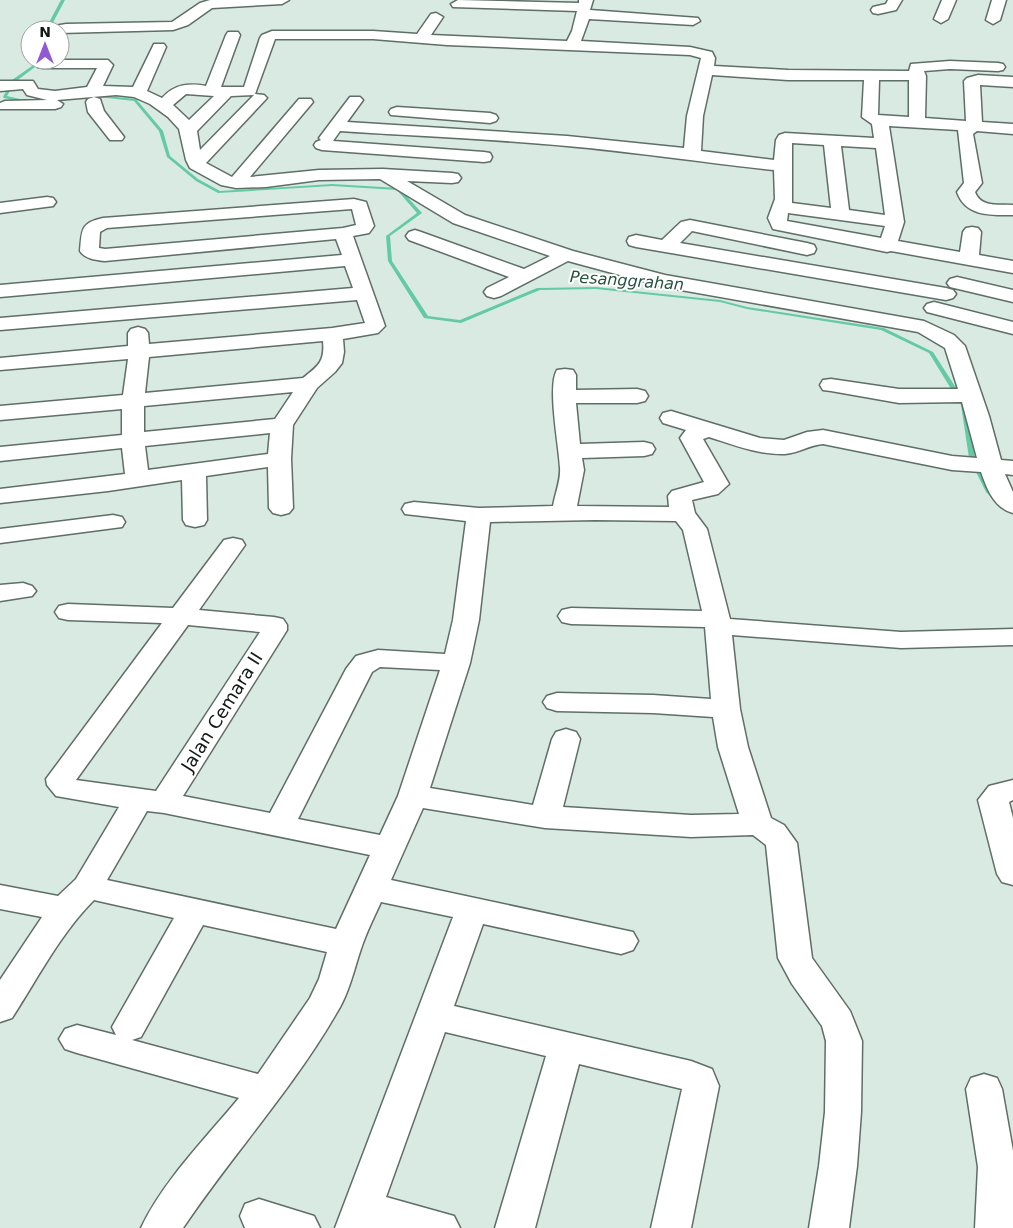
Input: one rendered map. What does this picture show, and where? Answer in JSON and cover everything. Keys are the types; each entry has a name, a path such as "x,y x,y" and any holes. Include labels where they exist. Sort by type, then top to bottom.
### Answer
{"street":[{"path":"70,28 173,26 184,23 200,9 210,4 282,0"},
{"path":"878,10 891,7 895,0"},
{"path":"940,18 949,0"},
{"path":"993,20 998,0"},
{"path":"458,4 585,7 693,21"},
{"path":"576,38 585,7"},
{"path":"421,39 436,17"},
{"path":"164,105 175,91 180,89 250,90 267,38 272,35 373,35 538,49 598,32"},
{"path":"189,129 220,91 233,35"},
{"path":"576,38 700,52 707,55 708,58 695,116 692,154"},
{"path":"129,94 159,47"},
{"path":"70,63 106,65 93,96 96,112 116,137"},
{"path":"917,123 914,101 918,76 916,68 920,66 1013,67"},
{"path":"33,70 15,85 45,96 129,94 152,97 164,105 189,129 193,160 196,164 228,181 236,183 259,182 333,174 383,174 452,178"},
{"path":"705,70 788,75 918,76"},
{"path":"872,75 870,117 880,121 1013,128"},
{"path":"974,126 972,81 1013,82"},
{"path":"5,106 43,105 93,96"},
{"path":"196,164 259,98"},
{"path":"236,183 305,102"},
{"path":"43,105 53,121"},
{"path":"306,176 306,168 336,126 362,108 490,118"},
{"path":"880,121 895,222 888,246"},
{"path":"336,126 567,141 692,154 722,160 782,166"},
{"path":"974,126 965,132 973,183 966,192 966,195 972,204 978,207 1013,210"},
{"path":"883,143 786,138 784,140 782,166 785,194 783,206 777,218 779,225 1013,267"},
{"path":"832,141 840,213"},
{"path":"322,145 484,157"},
{"path":"383,174 459,218 566,255 672,283 924,327 947,339 955,346 967,396 996,467 1000,492 1013,506"},
{"path":"0,208 47,202"},
{"path":"348,202 360,206 364,229 343,233 105,255 90,251 90,229 95,225 132,220 348,202"},
{"path":"783,206 895,222"},
{"path":"132,220 132,279 140,351 133,400 132,440 137,479"},
{"path":"666,246 687,226 690,226 808,249"},
{"path":"924,327 973,260 972,232"},
{"path":"0,364 364,331 375,326 343,233"},
{"path":"415,236 525,276"},
{"path":"636,241 946,295 1013,296"},
{"path":"494,292 566,255"},
{"path":"0,291 352,260"},
{"path":"0,324 365,293"},
{"path":"946,295 1013,328"},
{"path":"281,508 279,459 282,425 309,384 331,364 335,357 332,334"},
{"path":"0,413 309,384"},
{"path":"831,385 899,396 967,396"},
{"path":"562,515 572,470 564,386 637,396"},
{"path":"671,418 772,447 786,447 807,439 822,438 952,462 996,467"},
{"path":"0,454 282,425"},
{"path":"711,430 694,434 691,438 717,484 710,489 680,496 679,500 683,514 696,529 717,622 732,747 758,824"},
{"path":"570,450 644,449"},
{"path":"0,496 108,484 279,459"},
{"path":"194,470 196,520"},
{"path":"0,536 114,530 108,484"},
{"path":"414,509 479,515 683,514"},
{"path":"161,1228 187,1190 266,1091 324,1005 336,979 346,944 373,888 413,796 456,663 466,620 479,515"},
{"path":"233,545 61,779 62,785 67,788 151,802 389,848"},
{"path":"68,612 182,616"},
{"name":"Jalan Cemara II","path":"151,802 274,630 274,625 268,623 182,616"},
{"path":"571,616 717,622 901,640 1013,637"},
{"path":"279,826 360,668 366,662 378,658 456,663"},
{"path":"557,702 653,704 726,709"},
{"path":"545,817 566,739"},
{"path":"1013,790 1006,790 997,794 993,800 1013,872"},
{"path":"413,796 545,817 682,825 758,824 773,833 781,843 795,958 804,975 838,1020 844,1041 843,1112 838,1166 829,1228"},
{"path":"0,1008 76,898 151,802"},
{"path":"373,888 622,941"},
{"path":"0,897 76,898 194,912 346,944"},
{"path":"440,1228 359,1218 472,910"},
{"path":"129,1027 194,912"},
{"path":"432,1015 699,1079 701,1086 671,1228"},
{"path":"77,1039 266,1091"},
{"path":"515,1228 566,1048"},
{"path":"984,1089 997,1167 996,1228"},
{"path":"259,1216 300,1228"}],"waterway":[{"name":"Pesanggrahan","path":"52,20 63,0"},
{"name":"Pesanggrahan","path":"28,70 13,81 5,97 24,101 53,99"},
{"name":"Pesanggrahan","path":"98,96 135,100 161,131 168,156 197,180 219,192 332,185 398,189 420,213 388,236 390,261 426,317 461,322 539,289 596,288 720,301 747,308 882,329 931,352 964,405 972,458 989,492 996,499"}]}
